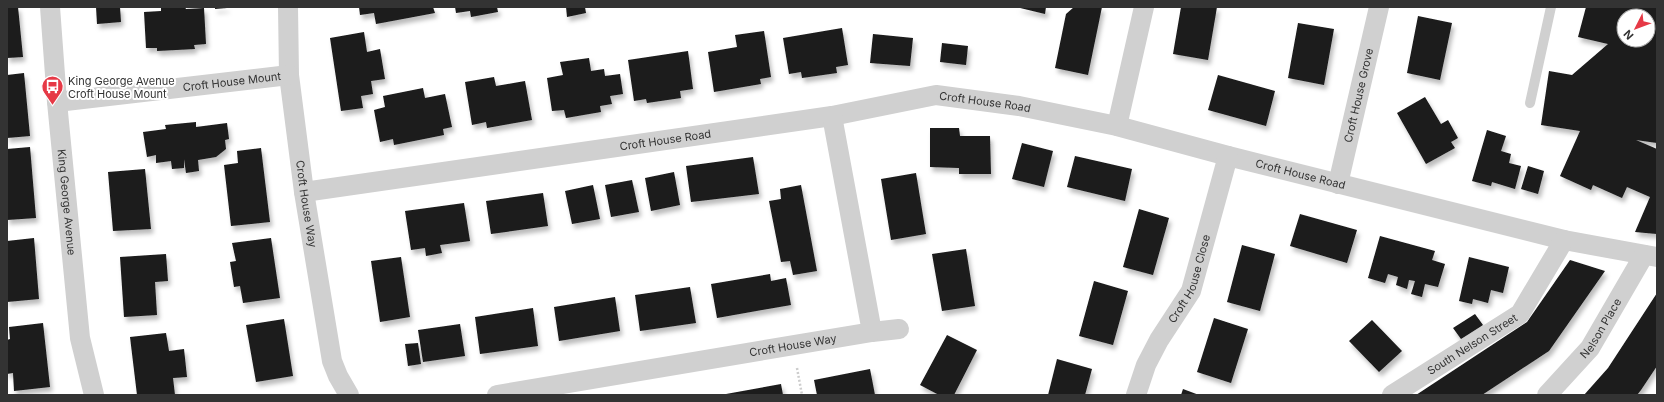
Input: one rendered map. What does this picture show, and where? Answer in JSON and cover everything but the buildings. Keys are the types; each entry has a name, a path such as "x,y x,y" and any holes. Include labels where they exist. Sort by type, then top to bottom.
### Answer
{"street":[{"name":"King George Avenue","path":"50,7 57,102 80,338 94,395"},
{"name":"Croft House Way","path":"288,7 289,75 304,192 332,361 338,376 349,395"},
{"path":"1117,126 1144,7"},
{"name":"Croft House Grove","path":"1338,184 1379,7"},
{"name":"Croft House Mount","path":"57,102 289,75"},
{"name":"Croft House Road","path":"304,192 832,116 936,96 1019,106 1117,126 1228,156 1564,240 1651,256"},
{"path":"832,116 872,332"},
{"name":"Croft House Close","path":"1136,395 1146,365 1191,291 1228,156"},
{"name":"South Nelson Street","path":"1392,395 1520,314 1564,240"},
{"name":"Nelson Place","path":"1547,395 1590,348 1651,256"},
{"name":"Croft House Way","path":"497,395 872,332 899,329"}],"lane":[{"path":"1530,103 1551,7"}],"place":[{"name":"King George Avenue Croft House Mount","path":"52,106"}]}
